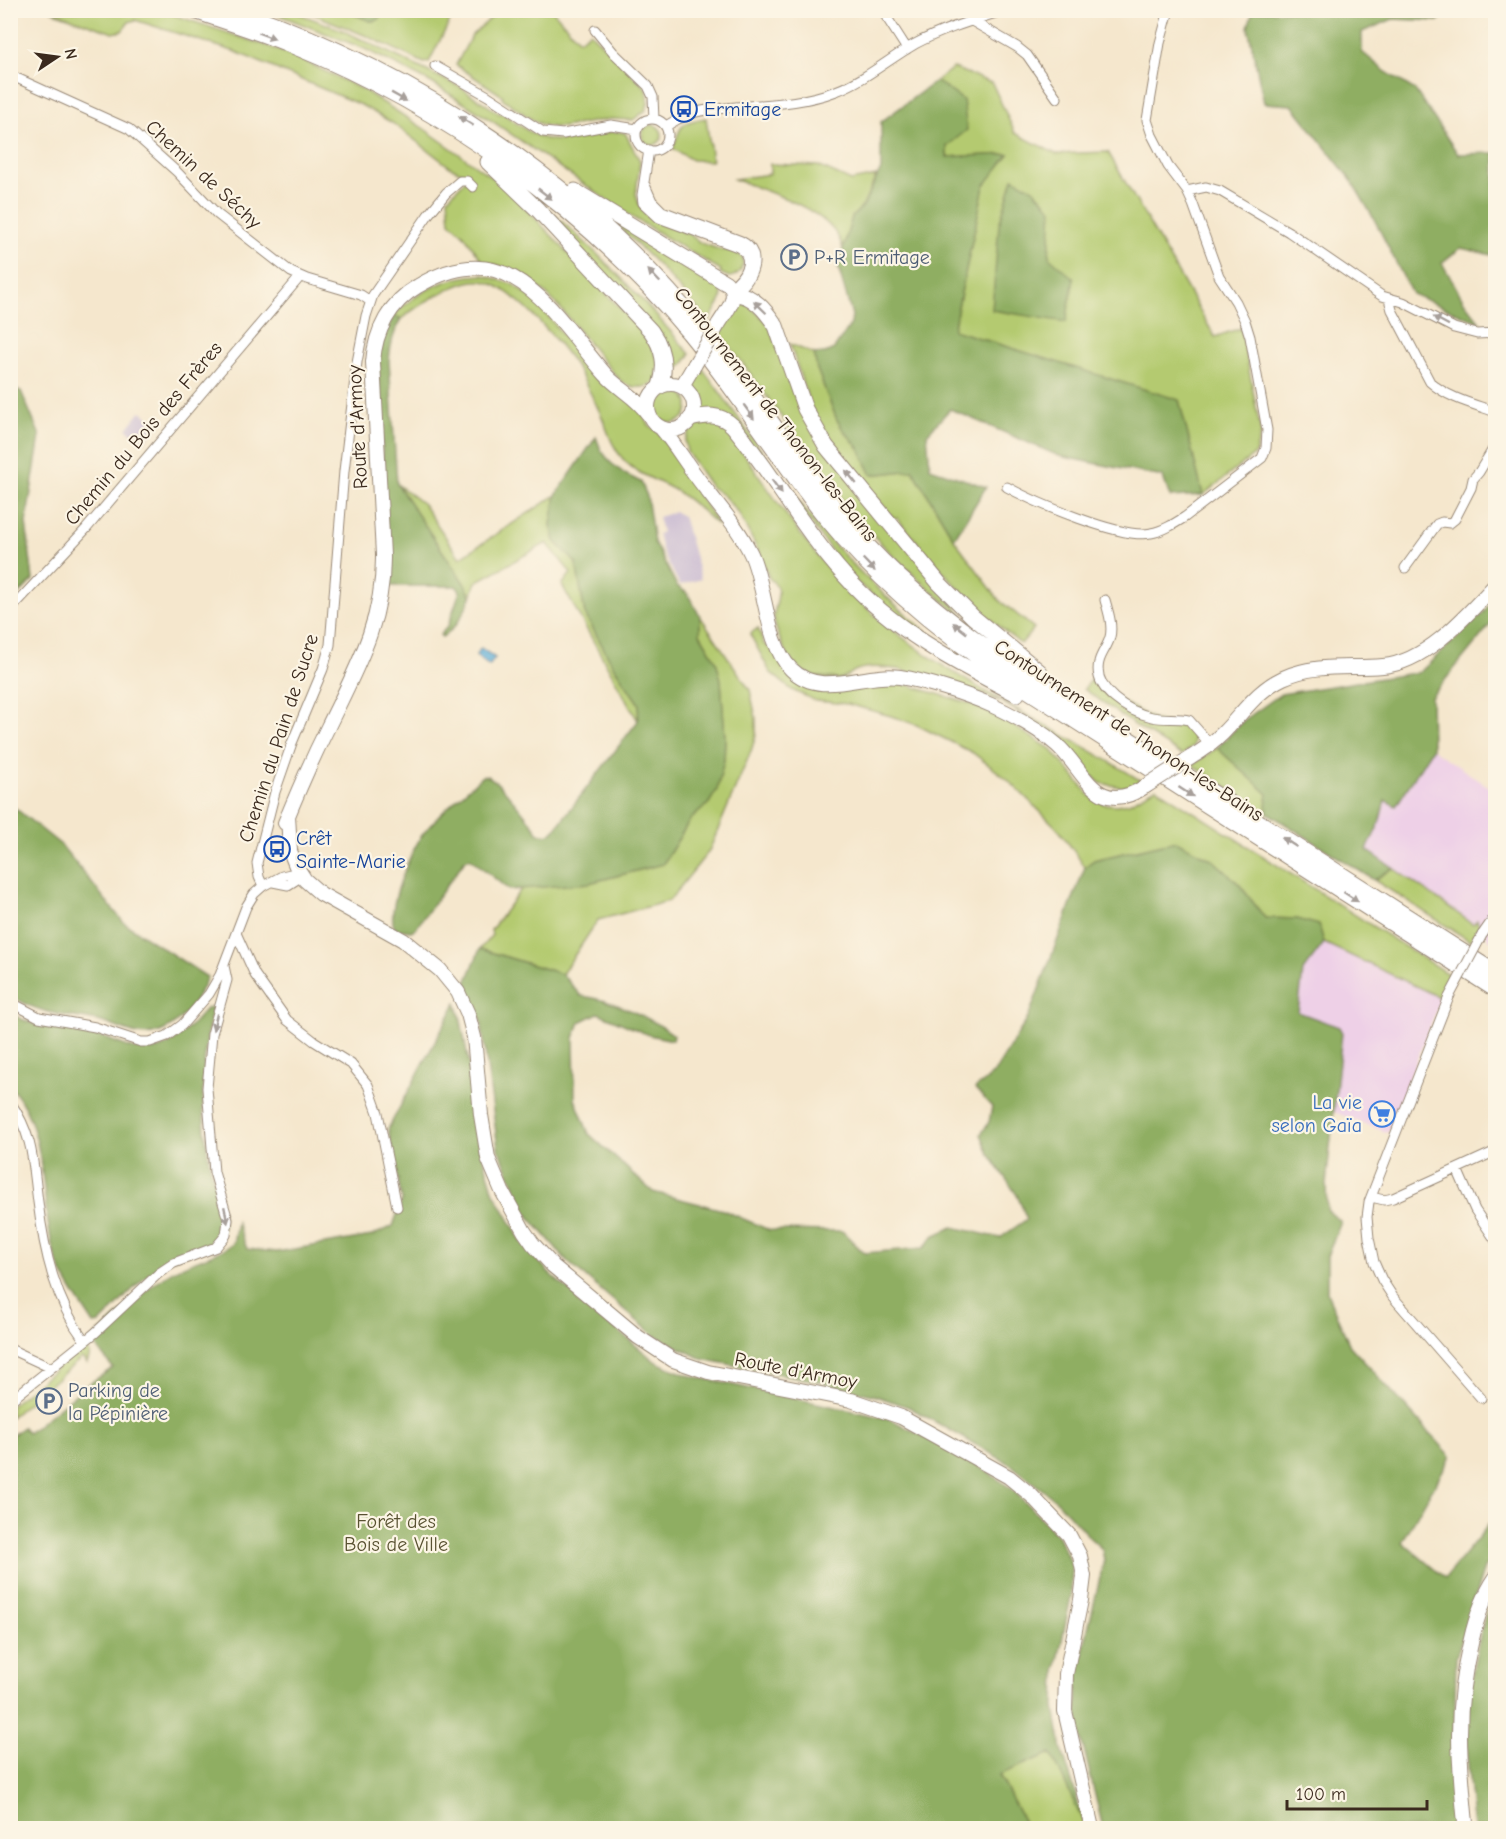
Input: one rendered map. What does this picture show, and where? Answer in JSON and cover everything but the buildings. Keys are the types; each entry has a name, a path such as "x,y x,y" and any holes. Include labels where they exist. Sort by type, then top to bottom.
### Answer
{"main road":[{"name":"Contournement de Thonon-les-Bains","path":"192,10 265,35 330,62 391,92 501,161 549,198 612,253 687,331 827,520 903,598 978,658 1493,984"},
{"name":"Contournement de Thonon-les-Bains","path":"237,10 291,30 357,60 437,103 514,153 594,217 677,300 745,384 819,488 851,527 915,591 960,629 1462,952 1493,984"},
{"path":"445,124 526,198 651,331 664,363 657,388 647,403 648,414 661,428 742,538 758,573 779,652 788,665 799,675 812,682 827,684 876,676 902,678 968,697 992,706 1052,740 1064,751 1089,784 1099,792 1111,796 1123,796 1135,793 1210,744 1224,733 1253,699 1272,684 1288,676 1317,668 1386,666 1419,655 1496,584"},
{"path":"514,153 730,288 752,299 772,320 782,339 799,396 818,434 929,572 973,617 1096,718"},
{"name":"Route d'Armoy","path":"648,414 641,405 604,373 538,294 516,278 500,271 463,270 436,277 412,290 391,309 378,334 373,362 383,555 383,585 379,607 364,650 288,815 281,841 284,857 306,894 403,949 423,957 447,976 464,1003 474,1037 482,1124 489,1158 502,1191 518,1221 533,1244 553,1266 638,1337 673,1360 708,1372 868,1404 901,1417 1009,1477 1031,1495 1069,1535 1080,1556 1084,1576 1066,1674 1065,1712 1092,1828"},
{"path":"682,386 718,325 730,288"},
{"path":"618,386 637,392 673,383 682,386 693,399 694,410 681,440 686,462"},
{"path":"661,428 675,430 710,415 729,422 843,575 900,627 949,659 1102,738"},
{"path":"1462,952 1496,964"},
{"path":"1466,1828 1459,1748 1460,1700 1465,1665 1476,1622 1483,1600 1496,1578"}],"street":[{"path":"882,10 907,49"},
{"path":"666,126 684,116 705,111 826,94 852,84 907,49 936,34 1005,10"},
{"path":"1006,488 1026,498 1110,529 1125,533 1150,534 1185,517 1262,458 1266,448 1267,430 1245,321 1219,276 1187,191 1168,166 1147,120 1160,43 1169,10"},
{"path":"972,21 1027,55 1057,98"},
{"path":"595,30 614,53 648,86 653,97 654,119"},
{"path":"435,66 488,96 543,132 563,134 611,125 637,129"},
{"name":"Chemin de Séchy","path":"10,75 106,117 136,134 183,177 222,218 270,256 300,277 361,295 370,301"},
{"path":"654,119 663,122 666,126 668,134 666,143 659,149 649,150 638,142 637,129 644,121 654,119"},
{"path":"649,150 644,183 652,201 662,211 741,240 749,246 755,259 753,268 741,289 730,288"},
{"name":"Chemin du Pain de Sucre","path":"263,886 257,863 275,792 292,743 323,669 330,645 344,471 357,362 370,301 441,198 460,181 467,182 473,187"},
{"path":"1187,191 1206,187 1220,191 1258,212 1389,299 1403,302 1454,328 1477,334 1496,333"},
{"name":"Chemin du Bois des Frères","path":"10,610 94,521 300,277"},
{"path":"1389,299 1392,310 1430,382 1450,396 1496,412"},
{"path":"1405,567 1437,524 1450,523 1455,519 1471,488 1473,479 1496,444"},
{"path":"1105,600 1111,627 1110,638 1099,660 1098,670 1103,685 1112,696 1142,714 1165,719 1189,720 1210,744"},
{"path":"10,1002 39,1017 95,1027 141,1042 150,1042 167,1036 193,1015 209,994 224,966 250,899 263,886 282,876 296,876"},
{"path":"1481,1398 1393,1297 1382,1280 1374,1262 1367,1212 1449,997 1482,935 1496,915"},
{"path":"236,933 255,975 287,1020 314,1041 351,1064 368,1085 378,1113 397,1207"},
{"path":"10,1401 85,1341 159,1273 174,1263 216,1246 223,1240 227,1231 227,1215 214,1172 207,1088 212,1034 226,980 224,966"},
{"path":"10,1102 25,1127 32,1147 37,1201 47,1261 67,1312 85,1341"},
{"path":"1371,1197 1384,1200 1394,1198 1496,1151"},
{"path":"1457,1169 1475,1210 1496,1241"},
{"path":"10,1349 51,1368"}],"shaded area":[{"path":"141,411 158,425 143,443 127,429"},
{"path":"675,512 683,516 701,579 680,585 663,553 658,534 662,532 658,517"},
{"path":"1432,749 1495,791 1495,943 1489,939 1477,920 1474,924 1367,851 1379,824 1385,799 1396,806"},
{"path":"1324,943 1441,998 1388,1133 1334,1112 1342,1033 1297,1012 1303,971"}],"green space":[{"path":"51,11 162,11 273,48 365,91 423,128 497,181 520,202 646,336 659,361 656,381 639,388 622,382 545,293 527,279 506,268 483,262 464,235 450,222 448,198 469,176 450,167 394,124 363,106 236,52 135,20 129,22 122,31 113,33"},
{"path":"269,11 292,11 342,30 460,87 535,135 564,140 609,132 625,133 640,161 636,194 645,214 656,221 689,234 701,243 721,250 736,251 743,258 741,268 738,273 729,277 720,273 721,270 632,217 489,119 432,83 365,49"},
{"path":"306,11 345,11 371,21 378,20 382,11 455,11 429,62 424,63"},
{"path":"346,11 382,11 378,20 370,21"},
{"path":"499,11 553,11 579,40 590,32 646,88 648,103 646,110 633,120 610,119 563,127 543,125 533,120 502,98 503,96 456,65 472,35"},
{"path":"1253,11 1448,11 1438,21 1393,19 1362,32 1362,52 1386,72 1415,90 1458,154 1495,153 1495,254 1461,248 1442,263 1465,303 1481,323 1412,294 1373,217 1351,180 1292,105 1264,103 1248,27"},
{"path":"953,68 992,83 1015,133 1056,154 1108,152 1215,337 1241,328 1261,433 1255,454 1203,495 1179,400 953,330 984,185 1009,154 947,157 947,146 963,100 936,81"},
{"path":"936,81 963,100 967,130 947,146 947,157 1009,154 984,186 953,330 1179,400 1203,495 1170,497 1163,477 1059,456 950,409 927,434 930,468 986,487 954,539 913,470 872,475 859,448 837,420 817,369 814,354 834,349 851,324 852,315 838,267 852,217 863,206 881,169 881,122"},
{"path":"706,118 712,161 692,160 673,149 680,130 686,123"},
{"path":"648,125 656,125 662,131 662,139 656,145 648,145 642,139 642,131"},
{"path":"770,164 818,166 851,181 876,176 863,206 852,217 843,250 838,236 814,213 798,204 734,179 770,174"},
{"path":"1013,178 1033,189 1052,209 1049,257 1074,279 1066,322 992,310 999,225"},
{"path":"546,208 621,278 690,354 682,366 668,370 667,359"},
{"path":"610,218 721,287 722,298 709,321 661,268"},
{"path":"483,275 512,284 537,302 596,377 638,407 649,425 659,432 695,484 697,492 719,526 679,493 640,473 623,459 614,446 597,405 575,365 538,320 509,294 495,285 473,281 439,294 401,319 394,315 413,298 434,286 457,278"},
{"path":"747,304 769,324 795,397 966,620 897,559 850,510 720,334 736,308"},
{"path":"394,315 401,319 392,339 389,361 397,484 466,586 471,597 456,624 442,637 440,635 448,626 460,591 456,586 389,586 378,371 379,347"},
{"path":"790,344 814,354 817,369 837,420 859,448 872,475 913,470 954,539 999,600 1034,628 1021,644 955,585 897,518 894,519 838,451 813,414"},
{"path":"701,367 788,487 833,544 882,593 951,653 924,639 853,579 736,425 699,412 694,377"},
{"path":"11,388 21,391 40,436 26,523 33,580 11,602"},
{"path":"671,389 683,394 688,406 683,418 671,423 659,418 654,406 659,394"},
{"path":"719,422 733,436 809,546 861,603 893,630 961,677 1141,781 1132,786 1121,787 1100,783 1062,738 1000,701 982,694 898,669 867,668 839,679 824,679 798,668 787,654 774,621 777,587 769,578 761,556 739,514 724,496 711,487 687,452 685,441 694,425"},
{"path":"596,437 601,450 611,463 625,474 641,482 647,496 654,542 677,586 687,593 700,616 700,634 716,661 721,680 725,739 724,760 717,790 709,803 690,820 663,864 589,883 509,890 470,858 465,860 416,928 411,931 395,929 393,909 396,895 406,866 418,842 436,819 481,777 486,776 499,785 539,833 547,835 553,832 638,721 639,704 614,667 585,614 576,563 555,541 551,525 556,495"},
{"path":"397,484 423,504 460,558 556,495 551,525 555,541 576,563 585,614 614,667 639,704 638,721 562,585 571,573 547,543 476,582 471,597 466,586"},
{"path":"1495,598 1495,619 1431,697 1432,749 1396,806 1385,800 1379,824 1367,850 1393,868 1374,880 1268,813 1266,805 1268,794 1217,748 1243,721 1281,694 1420,672 1482,614"},
{"path":"700,616 750,690 756,718 756,735 751,751 709,851 669,901 598,920 562,974 480,949 492,935 491,930 522,888 589,883 663,864 690,820 709,803 717,789 724,760 725,739 721,680 716,661 700,634"},
{"path":"758,628 764,644 774,652 788,673 908,685 971,704 994,714 1051,749 1089,795 1104,804 1129,803 1156,788 1451,976 1441,998 1324,943 1319,925 1297,919 1265,918 1239,884 1213,860 1176,841 1094,860 1085,867 1059,830 1007,779 973,753 917,725 848,704 816,701 792,690 770,672 750,634"},
{"path":"1092,678 1102,690 1155,720 1185,726 1192,732 1193,746 1182,755 1133,724 1084,689"},
{"path":"1217,748 1269,795 1266,805 1268,813 1192,765"},
{"path":"10,804 61,845 124,923 207,977 194,1001 176,1023 160,1032 137,1034 98,1021 42,1010 11,995"},
{"path":"1176,841 1213,860 1239,884 1265,918 1297,919 1319,925 1324,943 1303,971 1298,1012 1339,1027 1342,1033 1326,1185 1327,1210 1341,1222 1327,1256 1327,1293 1350,1346 1451,1456 1402,1542 1445,1578 1495,1517 1495,1557 1484,1568 1456,1657 1454,1753 1460,1828 1103,1828 1081,1737 1077,1707 1078,1673 1104,1560 1102,1549 1058,1502 1010,1464 909,1407 817,1381 702,1359 654,1335 568,1262 527,1214 498,1148 481,1020 466,983 480,949 562,974 581,996 630,1010 674,1035 673,1040 649,1035 598,1013 580,1022 574,1038 575,1099 589,1134 653,1192 723,1210 769,1230 842,1231 864,1253 924,1248 933,1236 953,1227 1000,1238 1027,1219 1017,1195 989,1154 981,1134 989,1122 992,1107 975,1089 994,1073 1028,1018 1085,867 1094,860"},
{"path":"1393,868 1473,924 1477,920 1479,925 1470,941 1374,880"},
{"name":"Forêt des Bois de Ville","path":"456,1003 468,1058 481,1149 494,1193 523,1244 553,1277 656,1362 687,1375 890,1419 974,1463 1012,1489 1057,1535 1072,1565 1071,1596 1056,1670 1055,1707 1062,1750 1086,1828 1051,1753 999,1775 1027,1828 11,1828 11,1436 23,1427 28,1433 87,1385 113,1368 91,1340 165,1276 233,1244 237,1222 247,1249 277,1252 372,1236 393,1226 402,1200 388,1129"},
{"path":"213,1007 204,1068 203,1109 207,1150 223,1216 221,1234 207,1247 171,1259 161,1265 142,1280 100,1323 94,1324 68,1283 55,1256 38,1146 24,1105 11,1087 10,1013 33,1024 83,1032 133,1049 149,1050 171,1043 207,1008"},
{"path":"84,1346 90,1354 87,1363 82,1358 11,1417 11,1405"},
{"path":"1495,1593 1495,1828 1474,1828 1467,1736 1470,1692 1483,1625"},
{"path":"1052,1753 1086,1828 1027,1828 999,1774"}],"water":[{"path":"481,648 495,658 489,666 476,655"}],"place":[{"name":"Ermitage","path":"684,109"},
{"name":"P+R Ermitage","path":"794,257"},
{"name":"Crêt Sainte-Marie","path":"277,849"},
{"name":"La vie selon Gaïa","path":"1382,1114"},
{"name":"Parking de la Pépinière","path":"49,1401"}]}
